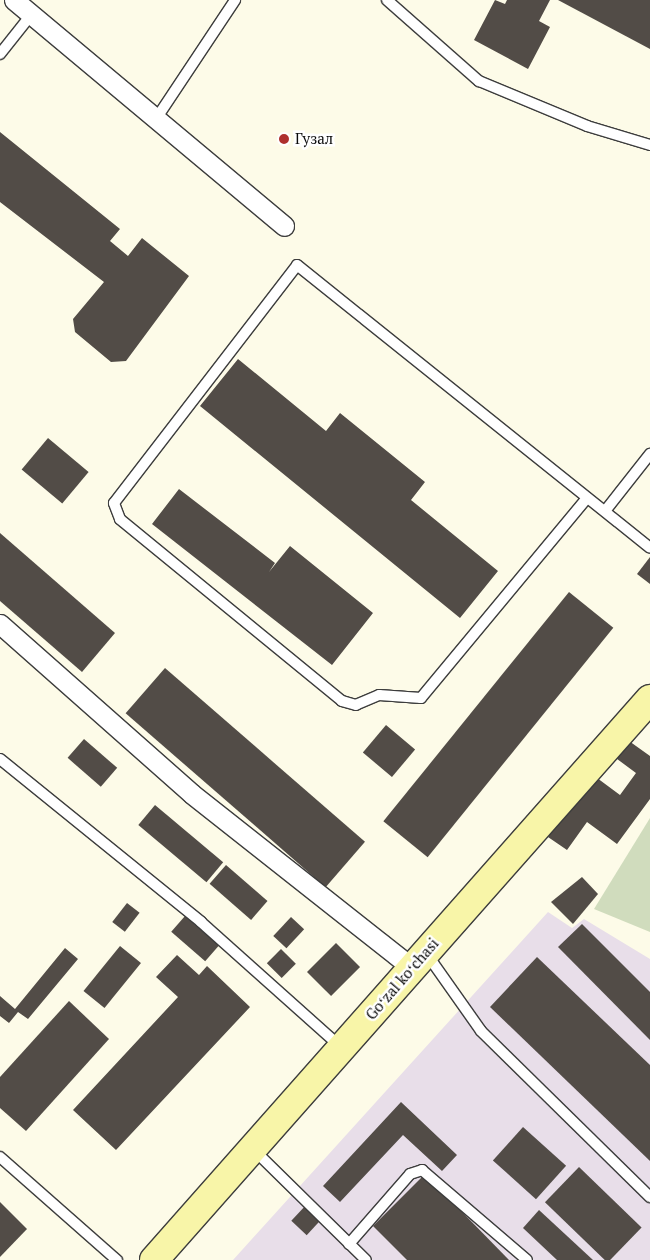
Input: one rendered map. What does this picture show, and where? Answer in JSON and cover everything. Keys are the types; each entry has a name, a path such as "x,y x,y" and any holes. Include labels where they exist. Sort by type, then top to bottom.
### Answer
{"street":[{"path":"14,0 284,226"},
{"path":"0,624 192,794 419,960"},
{"name":"Goʻzal koʻchasi","path":"154,1260 650,698"}],"lane":[{"path":"156,119 235,0"},
{"path":"387,0 479,81 587,126 650,145"},
{"path":"0,54 31,14"},
{"path":"587,498 421,698 379,695 356,705 342,701 128,525 114,503 297,265 650,548"},
{"path":"604,511 650,454"},
{"path":"0,758 202,922 341,1048"},
{"path":"419,960 481,1031 650,1197"},
{"path":"253,1148 366,1260"},
{"path":"0,1157 117,1260"},
{"path":"349,1244 410,1174 422,1170 527,1260"}],"shaded area":[{"path":"548,912 572,928 584,919 650,959 650,1260 233,1260"}],"green space":[{"path":"650,818 650,932 594,909"}],"building":[{"path":"495,0 505,4 507,0 550,0 539,21 550,27 528,69 474,40"},
{"path":"558,0 650,0 650,49"},
{"path":"0,132 120,229 110,241 128,256 142,238 189,276 126,361 111,362 75,332 73,319 104,282 0,202"},
{"path":"238,359 326,431 340,413 425,482 411,500 498,571 460,618 200,406"},
{"path":"48,438 89,472 62,503 22,469"},
{"path":"179,489 275,563 269,572 290,546 373,613 332,665 152,524"},
{"path":"0,533 115,633 82,672 0,601"},
{"path":"650,557 650,584 637,574"},
{"path":"569,592 613,628 428,857 383,821"},
{"path":"165,668 365,842 326,887 126,713"},
{"path":"386,725 415,749 392,777 363,753"},
{"path":"622,736 650,756 650,799 617,844 587,822 567,850 548,837 593,775 620,795 636,773 609,753"},
{"path":"84,739 117,768 101,787 68,758"},
{"path":"155,805 223,862 206,882 138,825"},
{"path":"226,865 268,901 251,920 210,884"},
{"path":"582,877 598,894 573,924 551,902"},
{"path":"127,903 140,913 125,932 112,922"},
{"path":"185,916 219,946 205,961 171,932"},
{"path":"291,917 304,929 286,948 273,936"},
{"path":"582,924 650,992 650,1040 558,947"},
{"path":"336,943 360,967 331,996 307,972"},
{"path":"120,946 141,963 104,1008 83,991"},
{"path":"65,948 78,959 28,1019 18,1012 9,1023 0,1016 0,996 15,1009"},
{"path":"281,949 296,964 282,978 267,963"},
{"path":"177,955 199,975 207,966 250,1007 116,1150 73,1110 178,997 156,977"},
{"path":"537,957 650,1065 650,1161 490,1007"},
{"path":"69,1001 109,1039 26,1131 0,1108 0,1077"},
{"path":"401,1102 457,1155 442,1171 403,1135 340,1202 323,1186"},
{"path":"523,1127 566,1166 536,1199 493,1160"},
{"path":"579,1167 642,1227 610,1260 605,1260 545,1202"},
{"path":"425,1174 509,1260 407,1260 373,1226"},
{"path":"0,1202 27,1229 0,1257"},
{"path":"307,1204 322,1218 307,1235 291,1221"},
{"path":"539,1210 593,1260 557,1260 523,1228"}],"place":[{"name":"Гузал","path":"284,139"}]}
